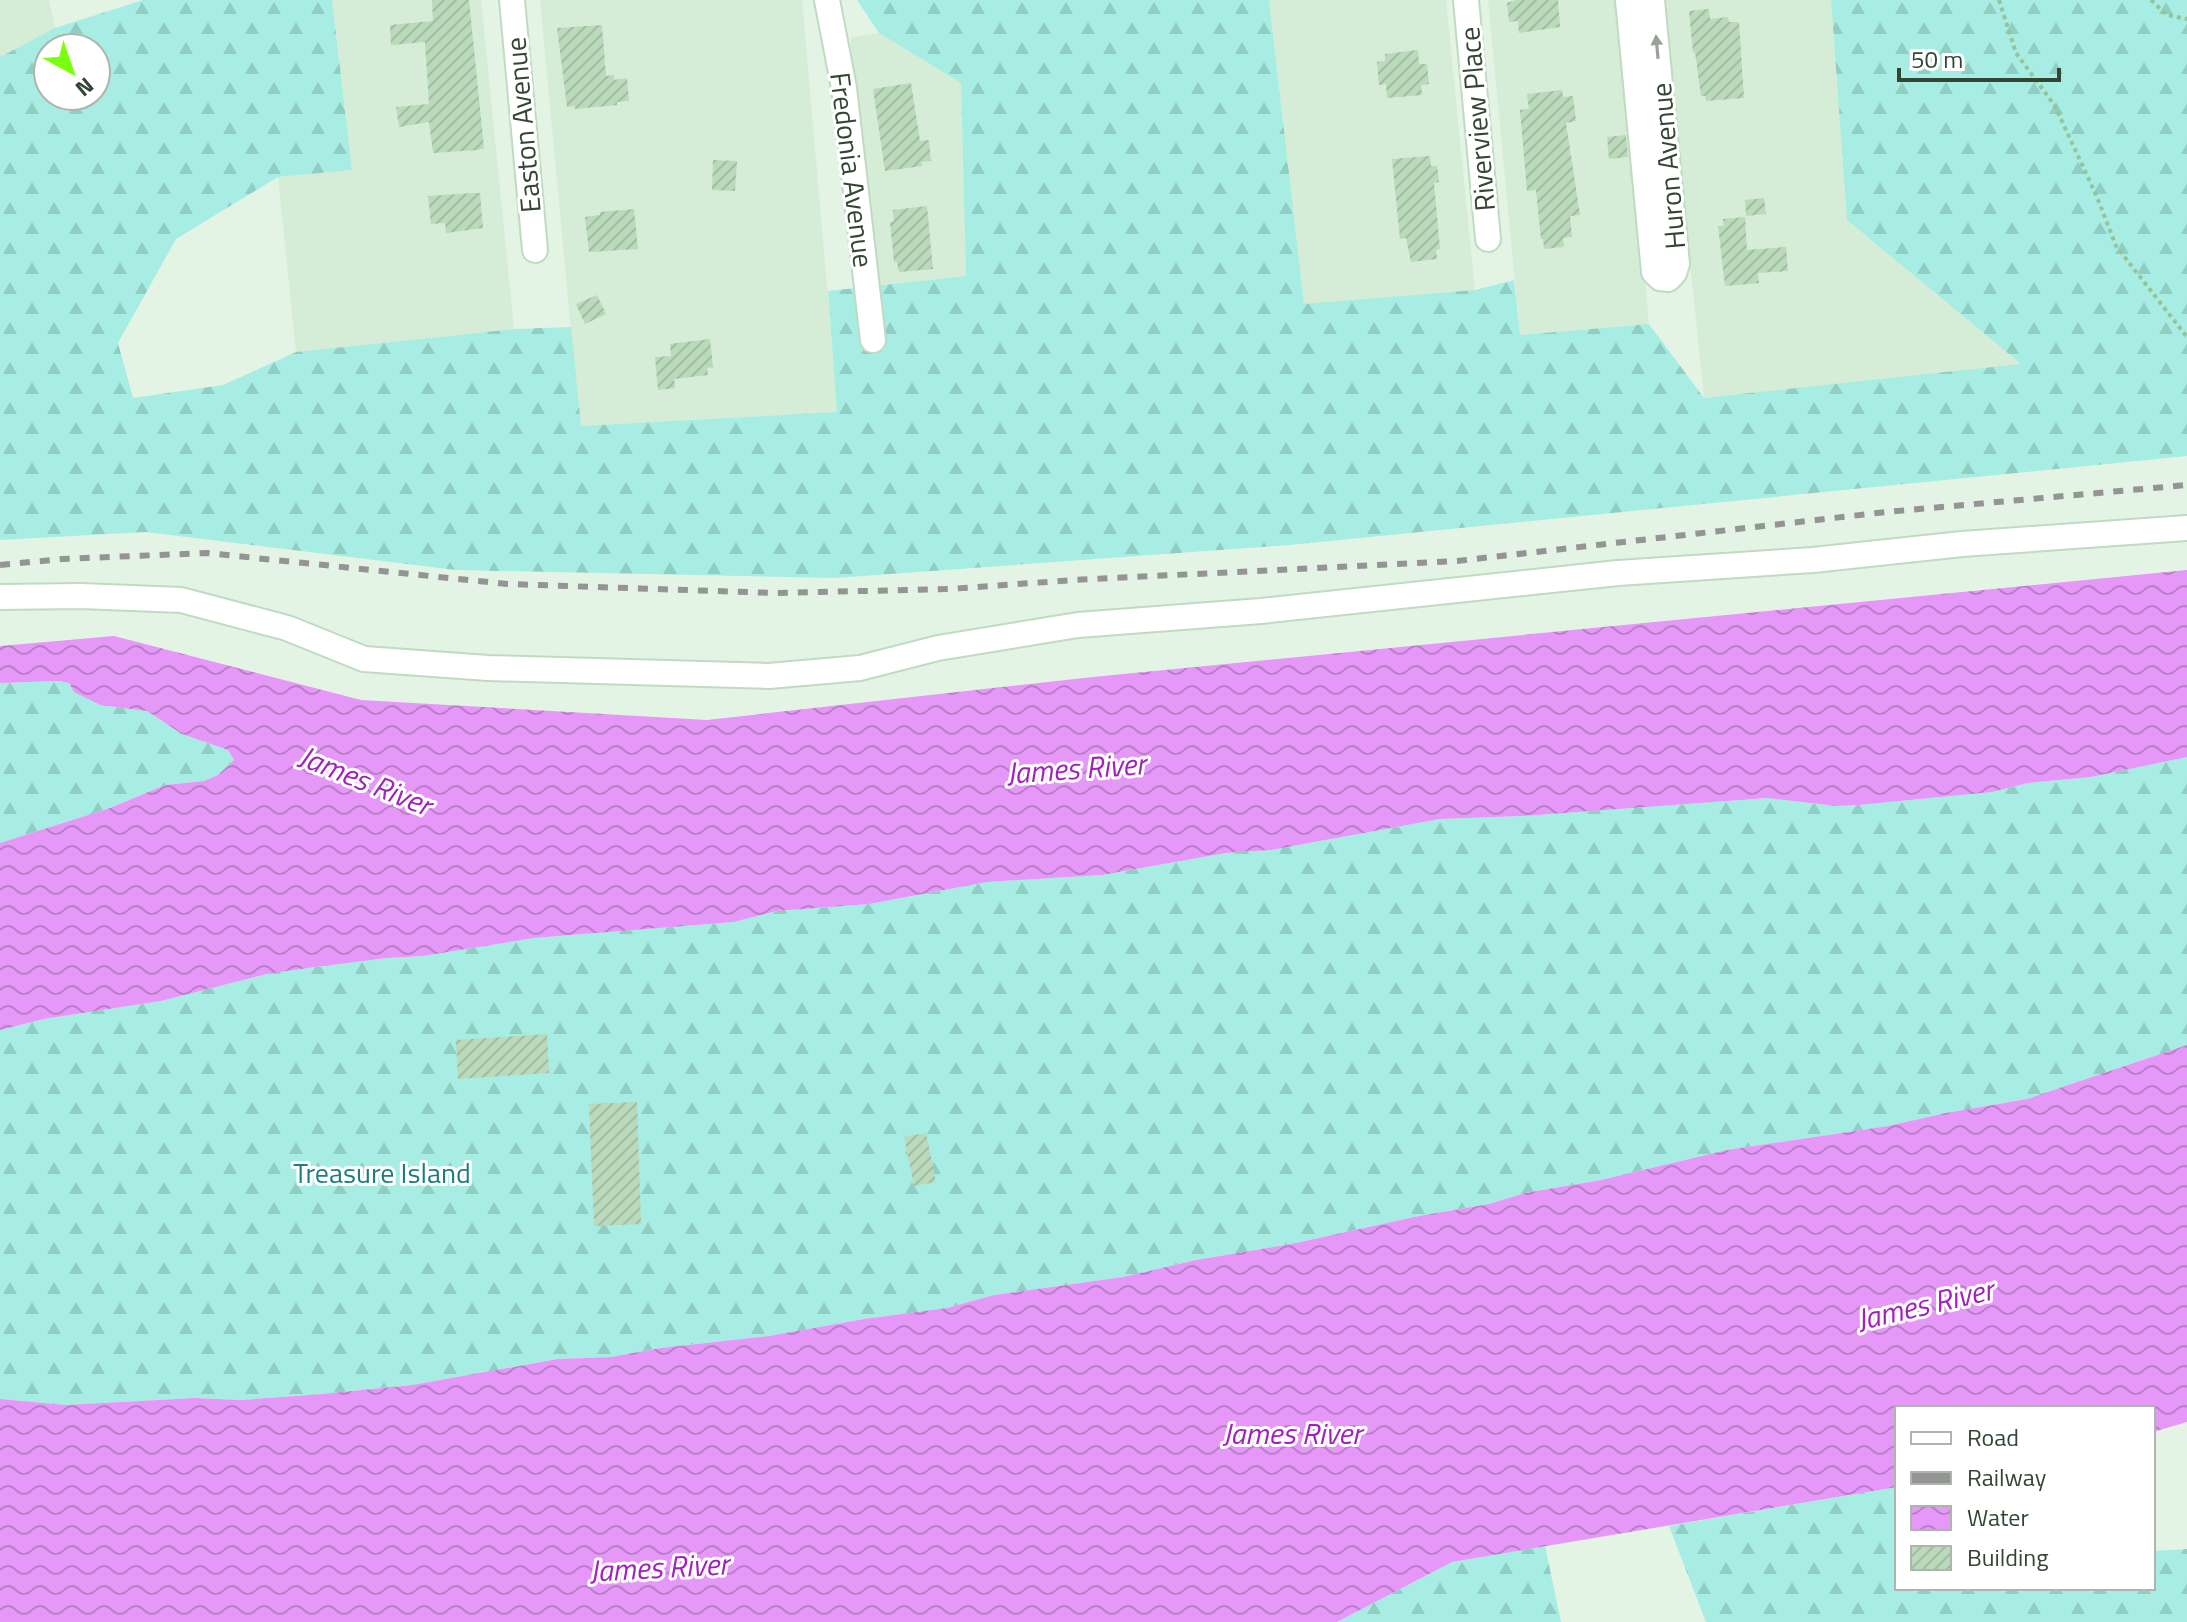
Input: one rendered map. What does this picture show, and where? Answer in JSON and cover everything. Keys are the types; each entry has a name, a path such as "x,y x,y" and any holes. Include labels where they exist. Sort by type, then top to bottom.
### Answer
{"street":[{"name":"Easton Avenue","path":"512,0 535,250"},
{"name":"Fredonia Avenue","path":"827,0 844,88 873,340"},
{"name":"Riverview Place","path":"1466,0 1488,239"},
{"name":"Huron Avenue","path":"1628,0 1654,272 1660,278 1668,279 1677,264 1652,0"},
{"path":"0,597 181,600 287,628 364,659 488,668 769,676 860,668 938,648 1078,625 1261,611 1618,573 1813,560 1962,544 2187,528"}],"path":[{"path":"1999,0 2016,53 2055,106 2116,246 2187,337"},
{"path":"2151,0 2167,15 2187,19"}],"shaded area":[{"path":"0,0 49,0 55,28 47,32 32,32 32,40 0,57"},
{"path":"332,0 481,0 514,329 296,352 278,177 352,170"},
{"path":"540,0 802,0 838,412 580,426"},
{"path":"1269,0 1446,0 1475,290 1304,305"},
{"path":"1488,0 1620,0 1649,324 1520,335"},
{"path":"1663,0 1831,0 1847,220 2022,365 1704,398"},
{"path":"879,33 961,83 966,276 875,286 850,38"}],"green space":[{"path":"143,0 332,0 352,170 278,177 176,239 118,343 133,398 223,385 296,352 514,329 571,327 581,426 837,412 828,291 966,276 961,83 879,33 857,0 1269,0 1304,304 1475,290 1514,280 1520,335 1649,324 1704,398 2021,364 1847,220 1831,0 2187,0 2187,456 1290,545 835,578 456,570 146,532 0,540 0,57 32,40 32,112 112,112 112,32 47,32"},
{"path":"0,683 69,683 74,692 100,705 147,711 182,734 228,750 234,760 218,775 204,781 165,785 110,808 0,843"},
{"name":"Treasure Island","path":"2187,757 2187,1045 2027,1099 1888,1126 1727,1150 1601,1180 1525,1193 1489,1204 1123,1277 994,1295 947,1308 769,1336 611,1357 558,1359 412,1385 322,1394 242,1400 194,1398 66,1405 0,1399 0,1030 44,1019 161,1001 267,974 423,956 534,938 734,922 777,911 869,904 987,882 1102,875 1226,853 1271,850 1440,819 1768,798 1836,806 1859,805 1992,792 2028,783 2091,777"},
{"path":"1895,1487 1895,1590 2155,1590 2155,1551 2187,1549 2187,1622 1706,1622 1669,1526"},
{"path":"1545,1546 1561,1622 1337,1622 1452,1562"}],"water":[{"name":"James River","path":"2187,570 2187,757 2091,777 2028,783 1992,792 1859,805 1836,806 1768,798 1440,819 1271,850 1226,853 1102,875 987,882 869,904 777,911 734,922 534,938 423,956 267,974 161,1001 44,1019 0,1030 0,843 110,808 165,785 204,781 218,775 234,760 228,750 182,734 147,711 100,705 74,692 69,683 0,683 0,646 114,636 361,700 707,720 1093,677"},
{"name":"James River","path":"2187,1045 2187,1422 2155,1431 2155,1406 1895,1406 1895,1487 1452,1562 1337,1622 0,1622 0,1399 66,1405 194,1398 242,1400 322,1394 412,1385 558,1359 611,1357 769,1336 947,1308 994,1295 1123,1277 1489,1204 1525,1193 1601,1180 1727,1150 1888,1126 2027,1099"}],"building":[{"path":"432,0 469,0 484,148 478,150 433,153 429,122 399,127 396,107 429,104 425,42 391,45 390,25 433,21"},
{"path":"1516,0 1558,0 1560,27 1519,33 1518,21 1509,22 1507,3"},
{"path":"1709,9 1710,19 1728,17 1729,22 1739,22 1744,98 1706,101 1705,96 1701,96 1689,11"},
{"path":"602,25 606,76 614,75 614,80 627,78 629,101 617,102 617,105 567,107 557,28"},
{"path":"1418,50 1419,64 1427,64 1429,84 1421,85 1422,95 1387,98 1386,84 1379,85 1377,62 1385,61 1385,54"},
{"path":"911,83 920,141 929,140 931,161 921,162 922,166 885,171 873,89"},
{"path":"1562,90 1563,97 1573,96 1576,121 1566,123 1580,215 1570,216 1572,237 1563,238 1564,247 1544,249 1536,190 1527,191 1520,110 1529,109 1527,94"},
{"path":"1626,135 1628,157 1609,159 1607,137"},
{"path":"1430,156 1431,166 1437,166 1439,182 1434,183 1440,249 1436,250 1437,259 1411,262 1406,238 1400,239 1392,159"},
{"path":"713,160 737,161 735,191 712,190"},
{"path":"480,193 483,228 446,233 445,223 431,224 428,196"},
{"path":"1764,198 1766,214 1746,216 1745,200"},
{"path":"927,206 933,269 899,272 897,262 894,262 890,222 894,221 893,210"},
{"path":"634,209 638,249 589,252 585,217 600,215 600,212"},
{"path":"1745,217 1747,250 1786,247 1788,271 1758,273 1759,283 1725,286 1718,226 1724,226 1723,219"},
{"path":"597,295 606,314 585,324 576,304"},
{"path":"710,339 713,367 707,368 708,375 674,379 675,388 658,390 655,357 671,356 670,344"},
{"path":"547,1034 549,1073 458,1079 456,1040"},
{"path":"637,1102 641,1224 594,1226 589,1104"},
{"path":"926,1133 936,1182 914,1186 904,1137"}],"railway":[{"path":"0,565 62,559 207,553 507,584 776,593 949,589 1457,561 1886,512 2187,485"}]}
